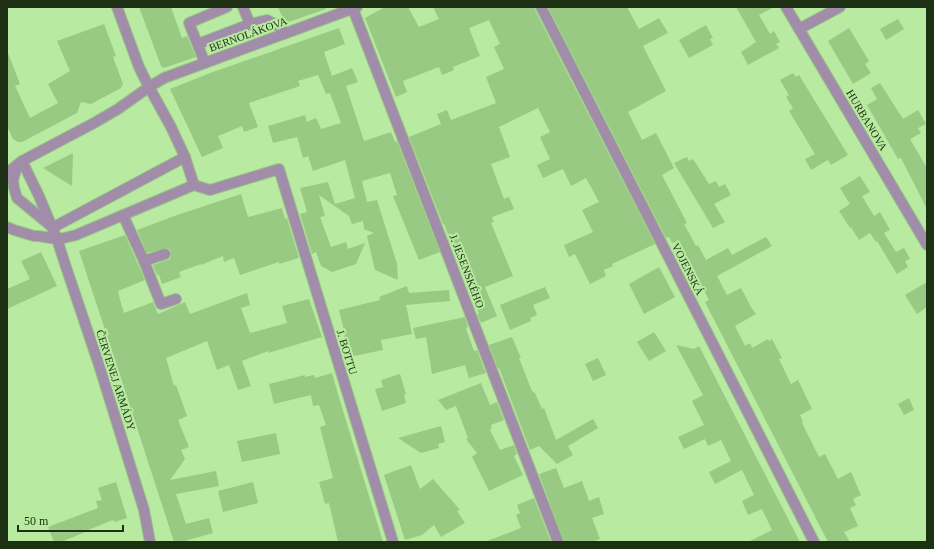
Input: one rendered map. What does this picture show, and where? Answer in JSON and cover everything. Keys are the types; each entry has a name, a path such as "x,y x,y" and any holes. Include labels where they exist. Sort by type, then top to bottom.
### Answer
{"street":[{"path":"7,228 34,236 57,239 72,236 194,185 185,157 172,127 139,67 117,7"},
{"path":"205,63 189,23 227,7"},
{"path":"243,7 250,24"},
{"name":"VOJENSKÁ","path":"541,7 814,542"},
{"name":"HURBANOVA","path":"786,7 927,245"},
{"path":"799,29 840,7"},
{"name":"BERNOLÁKOVA","path":"22,161 118,109 164,78 355,8"},
{"name":"J. JESENSKÉHO","path":"355,8 558,542"},
{"path":"198,44 250,24 267,20 282,28 284,34"},
{"path":"52,228 185,157"},
{"path":"7,163 22,161"},
{"path":"7,173 22,161"},
{"path":"17,198 13,180 16,170 22,161"},
{"name":"ČERVENEJ ARMÁDY","path":"22,161 37,190 57,239 99,365 142,502 150,542"},
{"name":"J. BOTTU","path":"194,185 210,190 279,169 393,542"},
{"name":"ČERVENEJ ARMÁDY","path":"7,194 17,198 52,228"},
{"path":"123,215 144,261 161,304 176,299"},
{"path":"144,261 165,254"}],"building":[{"path":"139,7 171,7 182,38 187,36 196,57 164,68 161,66"},
{"path":"278,7 326,7 326,9 286,23"},
{"path":"385,7 408,7 419,27 439,19 433,7 535,7 535,10 655,244 612,264 613,266 604,270 606,276 590,284 575,254 569,257 564,245 593,232 582,210 599,202 586,178 571,186 563,169 543,178 537,165 550,159 540,137 550,132 538,108 499,127 510,157 491,164 504,199 509,197 514,209 492,217 494,222 491,223 513,276 485,287 497,316 481,323 477,314 479,314 409,137 441,124 437,114 447,110 451,120 496,103 486,77 504,69 494,47 500,44 489,20 469,28 480,56 453,67 454,70 442,75 439,67 403,81 407,92 396,97 365,18"},
{"path":"548,7 627,7 639,29 659,18 668,33 643,46 666,91 628,112 642,140 656,133 674,168 662,175 687,223 684,224 696,246 698,245 706,260 728,248 732,255 766,237 772,246 717,276 727,295 741,288 756,314 735,326 745,346 750,343 752,348 768,339 769,341 772,339 782,358 779,359 791,384 798,380 812,409 800,415 803,422 802,423 819,457 825,454 838,479 851,472 861,495 853,499 856,505 850,508 858,526 844,532 850,542 828,542 705,302 709,300 700,283 697,285 675,242 672,243 669,237 666,238"},
{"path":"736,7 774,7 759,15 770,34 774,31 780,42 776,44 779,48 748,65 741,52 756,42"},
{"path":"898,19 904,29 886,40 880,29"},
{"path":"104,24 116,56 113,57 123,84 121,88 91,104 81,102 77,113 22,142 18,142 13,139 7,126 7,53 20,84 15,86 30,118 58,103 48,84 70,71 57,41"},
{"path":"706,25 713,38 710,39 713,45 689,58 679,40"},
{"path":"339,28 345,44 324,52 332,76 352,68 358,82 346,86 364,141 391,132 395,142 397,141 440,252 419,260 393,196 397,195 390,173 362,181 367,202 377,200 397,264 398,280 375,270 367,236 374,233 364,229 363,221 352,224 349,216 319,195 325,216 320,217 331,247 346,242 348,249 365,243 356,264 332,272 321,266 316,252 312,254 300,214 307,212 300,188 328,182 335,204 355,198 345,160 313,171 308,156 303,158 297,137 273,143 268,126 305,115 307,122 316,118 321,129 341,123 330,93 326,94 318,75 298,81 300,86 249,103 258,127 244,132 242,126 218,136 223,148 202,157 170,89 210,73"},
{"path":"849,28 869,61 865,64 871,73 853,84 828,41"},
{"path":"793,73 796,77 799,75 848,155 831,165 828,160 811,170 805,159 815,154 789,111 793,108 786,97 789,95 780,80"},
{"path":"880,83 903,119 918,110 926,124 918,128 921,133 910,139 927,168 927,209 901,158 898,159 867,105 877,99 871,88"},
{"path":"73,153 72,186 43,168"},
{"path":"687,157 689,161 693,159 709,184 716,181 719,187 725,184 731,195 714,204 725,222 713,228 674,163"},
{"path":"860,176 870,192 862,196 874,216 880,212 890,230 884,233 896,252 904,248 910,259 905,261 908,267 897,274 877,241 876,242 870,233 859,240 839,211 850,204 840,188"},
{"path":"241,194 248,217 282,208 285,219 287,218 299,258 279,264 279,262 240,275 234,258 224,262 223,256 179,272 181,277 162,284 153,265 170,259 171,252 166,248 147,253 137,230"},
{"path":"125,235 145,280 118,291 124,313 153,302 158,314 185,302 190,314 247,293 250,305 241,308 250,333 287,323 282,306 309,299 322,337 268,353 268,351 242,361 251,386 238,390 229,365 217,370 207,341 166,358 174,386 176,385 187,416 178,420 189,447 181,450 185,459 170,480 216,471 219,486 176,494 186,524 209,518 213,533 181,542 174,542 79,251"},
{"path":"41,252 57,286 7,309 7,289 30,279 21,261"},
{"path":"659,267 675,297 644,314 629,284"},
{"path":"927,282 927,307 917,314 905,295"},
{"path":"407,286 409,293 449,290 450,301 406,305 412,334 381,340 383,350 349,357 339,310 380,300 379,297"},
{"path":"545,287 550,298 533,305 537,315 530,318 531,321 510,330 500,305"},
{"path":"465,317 468,327 466,328 474,351 477,350 486,373 469,378 465,365 432,374 426,337 416,339 413,328"},
{"path":"654,332 666,351 649,361 637,342"},
{"path":"512,337 532,391 535,393 542,409 544,408 556,440 593,419 598,428 568,446 573,455 557,464 539,446 530,450 489,345"},
{"path":"676,345 694,349 699,346 800,542 748,542 772,530 762,509 748,515 742,501 754,495 742,470 715,484 709,472 731,461 721,440 708,446 705,439 684,449 678,437 704,425 692,401 703,395"},
{"path":"598,358 606,375 593,381 585,364"},
{"path":"332,373 383,542 338,542 329,503 325,504 319,482 333,478 320,427 326,425 319,405 313,406 311,395 274,404 269,384 305,375 305,377 314,375 315,378"},
{"path":"400,374 406,394 404,395 406,403 382,411 375,389 383,387 381,380"},
{"path":"481,383 490,405 497,402 504,420 491,425 492,428 490,430 500,450 514,445 517,454 514,456 523,475 489,491 472,457 477,453 466,439 468,438 456,406 446,410 438,400"},
{"path":"909,398 914,410 904,415 898,404"},
{"path":"441,426 445,442 438,444 439,448 421,453 398,438"},
{"path":"276,433 280,454 242,462 237,441"},
{"path":"411,465 420,489 433,479 460,510 457,511 465,523 441,537 434,525 422,535 405,540 384,475"},
{"path":"556,468 564,488 582,481 589,501 599,497 604,514 592,518 600,539 592,542 564,542 539,474"},
{"path":"116,482 127,518 115,522 113,520 61,542 54,542 48,527 98,508 96,501 102,500 98,488"},
{"path":"253,482 258,503 223,512 218,491"},
{"path":"534,498 551,542 487,542 521,528 516,515 520,513 517,505"}]}
